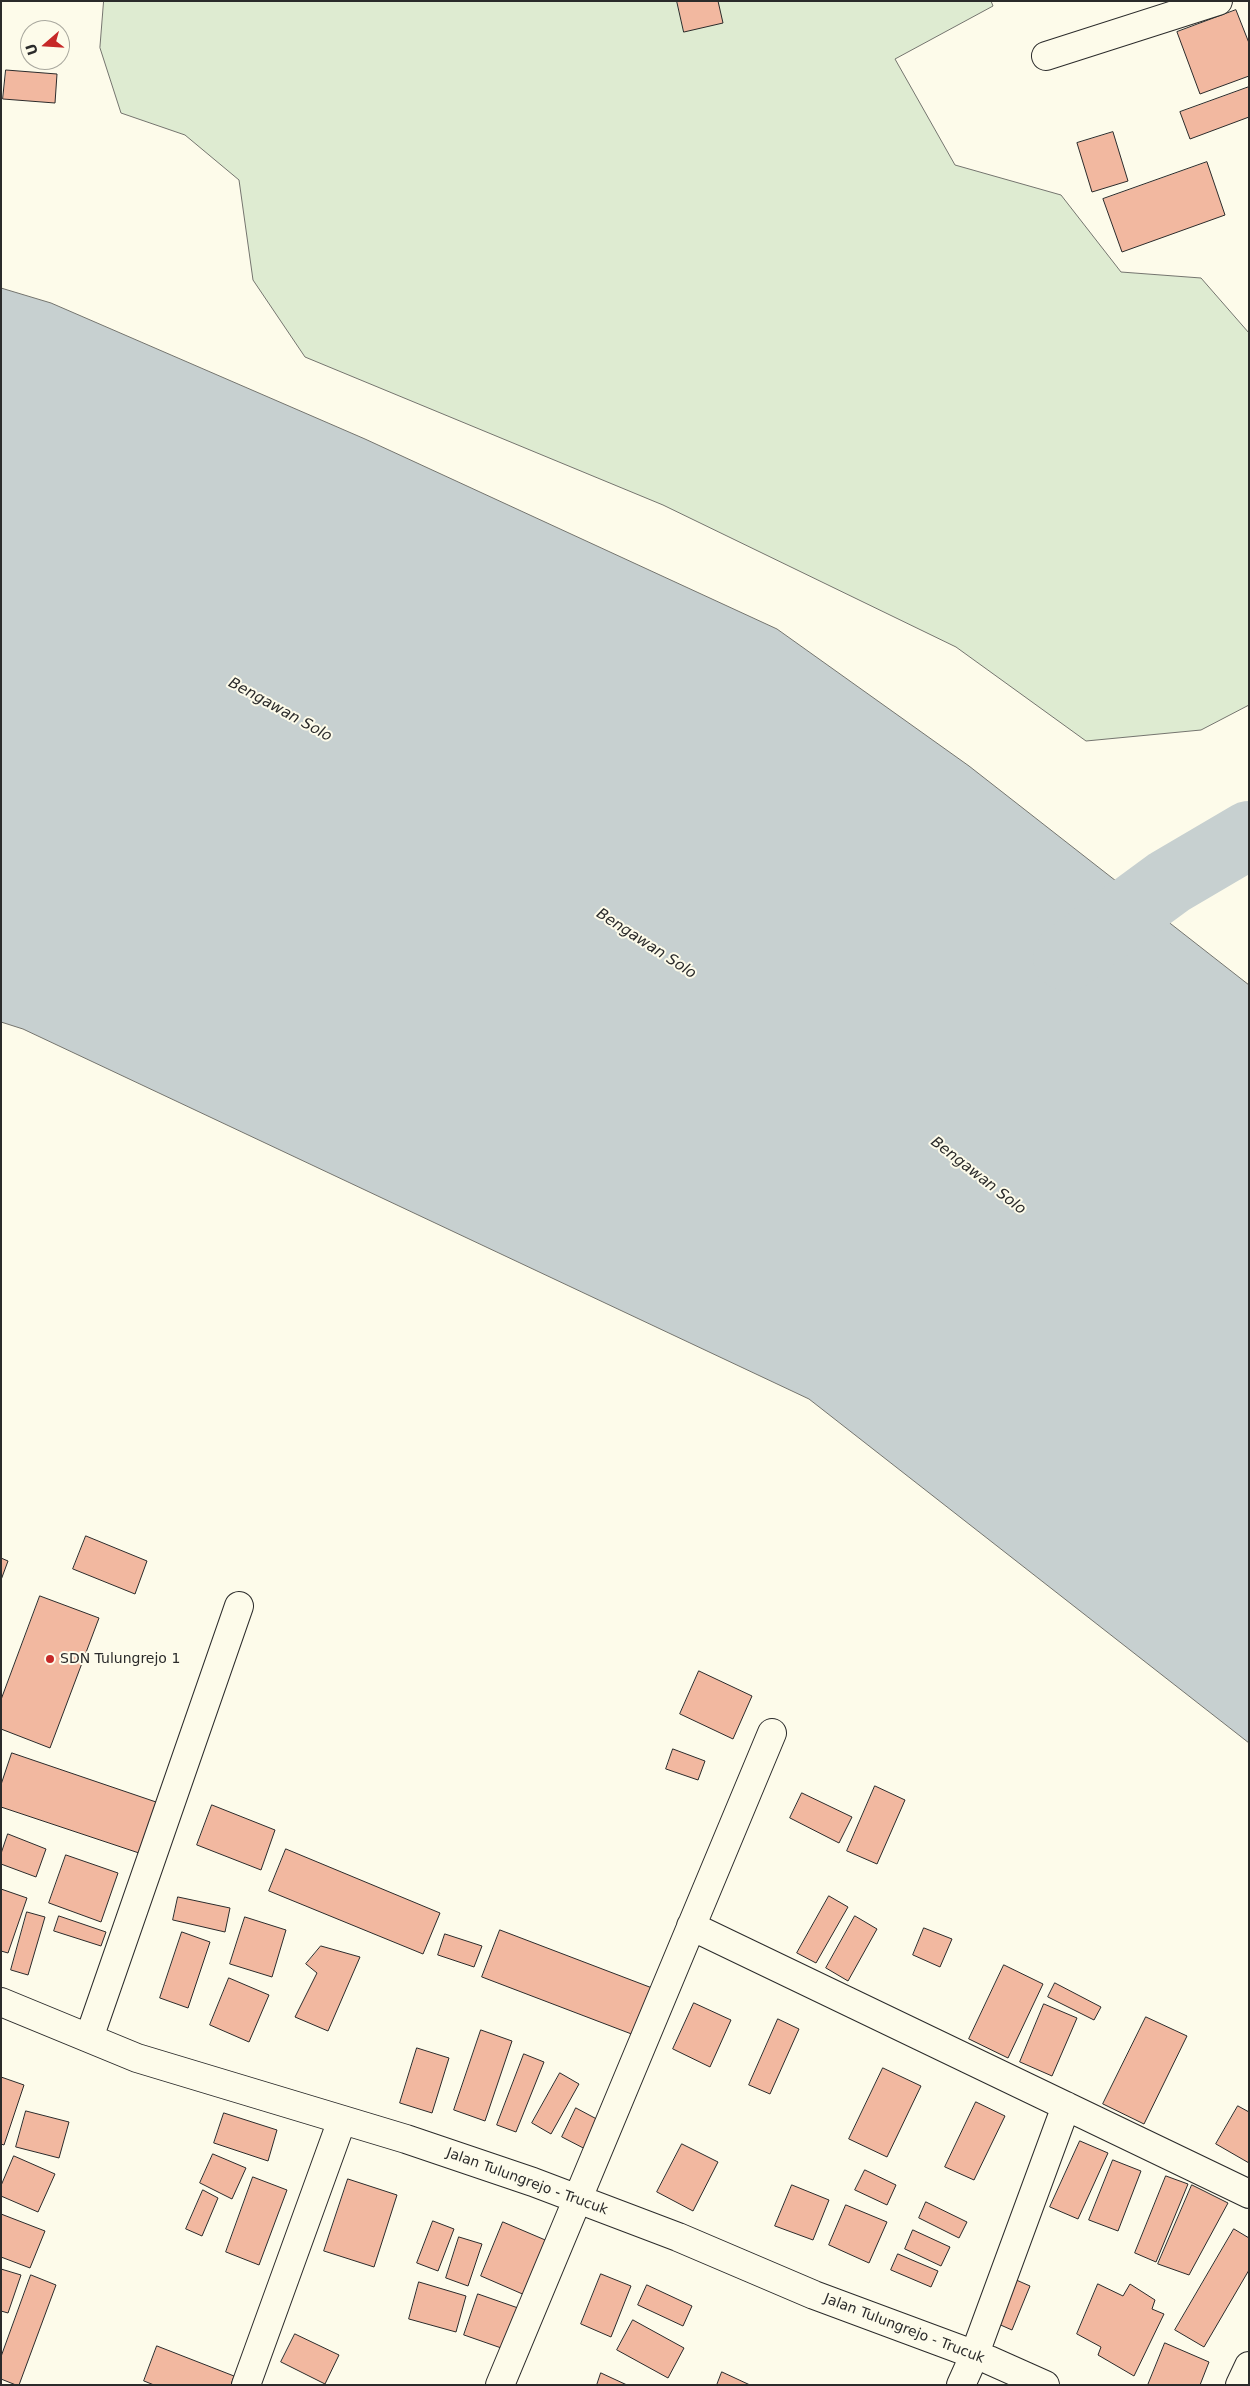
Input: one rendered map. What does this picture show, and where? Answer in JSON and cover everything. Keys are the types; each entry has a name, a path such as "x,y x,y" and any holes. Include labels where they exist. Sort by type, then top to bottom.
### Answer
{"street":[{"path":"1046,56 1218,1"},
{"path":"89,2038 239,1606"},
{"path":"500,2385 579,2200 772,1732"},
{"path":"691,1926 1249,2194"},
{"name":"Jalan Tulungrejo - Trucuk","path":"1,2002 137,2058 506,2172 678,2237 814,2295 1045,2385"},
{"path":"960,2385 974,2356 1066,2106"},
{"path":"246,2385 342,2120"},
{"path":"1240,2385 1249,2366"}],"green space":[{"path":"104,1 991,1 993,6 895,59 955,165 1061,195 1121,272 1201,278 1249,333 1249,705 1201,730 1086,741 956,647 663,505 305,357 253,280 239,180 185,135 121,113 100,48"}],"water":[{"name":"Bengawan Solo","path":"1,288 51,303 365,439 777,629 969,766 1249,985 1249,1743 809,1399 23,1029 1,1022"}],"building":[{"path":"677,1 718,1 723,23 684,32"},
{"path":"1236,10 1249,43 1249,76 1200,94 1177,32"},
{"path":"6,70 57,74 55,103 3,99"},
{"path":"1249,87 1249,117 1190,139 1180,112"},
{"path":"1113,132 1128,181 1092,192 1077,143"},
{"path":"1207,162 1225,215 1122,252 1103,199"},
{"path":"86,1536 147,1561 135,1594 73,1569"},
{"path":"1,1558 8,1561 1,1580"},
{"name":"SDN Tulungrejo 1","path":"40,1596 99,1618 50,1748 1,1729 1,1700"},
{"path":"699,1671 752,1696 733,1739 680,1714"},
{"path":"673,1749 705,1761 698,1780 666,1769"},
{"path":"12,1753 159,1803 142,1854 1,1807 1,1785"},
{"path":"875,1786 905,1800 877,1864 847,1851"},
{"path":"802,1793 852,1817 839,1843 790,1818"},
{"path":"212,1805 275,1830 261,1870 197,1845"},
{"path":"8,1834 46,1849 36,1877 1,1864 1,1854"},
{"path":"286,1849 440,1913 423,1954 269,1891"},
{"path":"66,1855 118,1873 101,1922 49,1903"},
{"path":"1,1889 27,1898 8,1953 1,1951"},
{"path":"829,1896 848,1907 816,1963 797,1953"},
{"path":"178,1897 230,1908 225,1932 173,1920"},
{"path":"27,1912 45,1917 28,1975 11,1970"},
{"path":"59,1916 106,1932 101,1946 54,1931"},
{"path":"855,1916 877,1929 848,1981 826,1968"},
{"path":"245,1917 286,1930 272,1977 230,1964"},
{"path":"924,1928 952,1939 940,1967 913,1955"},
{"path":"500,1930 660,1991 642,2038 482,1977"},
{"path":"182,1932 210,1942 188,2008 160,1998"},
{"path":"445,1934 482,1946 474,1967 438,1955"},
{"path":"321,1946 360,1957 328,2031 295,2017 317,1973 306,1964"},
{"path":"1004,1965 1043,1984 1008,2058 969,2039"},
{"path":"229,1978 269,1995 249,2042 210,2025"},
{"path":"1055,1983 1101,2007 1094,2020 1048,1997"},
{"path":"694,2003 731,2020 710,2067 673,2049"},
{"path":"1044,2004 1077,2018 1052,2076 1020,2062"},
{"path":"1146,2017 1187,2036 1144,2124 1103,2104"},
{"path":"778,2019 799,2029 770,2094 749,2085"},
{"path":"481,2030 512,2041 485,2121 454,2110"},
{"path":"417,2048 449,2058 432,2113 400,2103"},
{"path":"524,2054 544,2062 516,2132 497,2125"},
{"path":"883,2068 921,2086 887,2157 849,2139"},
{"path":"560,2073 579,2084 551,2134 532,2123"},
{"path":"1,2077 24,2085 4,2145 1,2144"},
{"path":"976,2102 1005,2116 974,2180 945,2167"},
{"path":"1238,2106 1249,2112 1249,2163 1216,2144"},
{"path":"576,2108 606,2124 591,2152 562,2137"},
{"path":"26,2111 69,2122 59,2158 16,2147"},
{"path":"224,2113 277,2130 268,2161 214,2143"},
{"path":"1080,2141 1108,2153 1078,2219 1050,2207"},
{"path":"682,2144 718,2162 693,2211 657,2192"},
{"path":"213,2154 246,2168 232,2199 200,2183"},
{"path":"14,2156 55,2174 38,2212 1,2196 1,2186"},
{"path":"1113,2160 1141,2171 1118,2231 1089,2220"},
{"path":"865,2170 896,2185 887,2205 855,2190"},
{"path":"1166,2176 1188,2184 1156,2262 1135,2253"},
{"path":"253,2177 287,2190 259,2265 226,2252"},
{"path":"348,2179 397,2195 374,2267 324,2251"},
{"path":"792,2185 829,2200 813,2240 775,2226"},
{"path":"1192,2185 1228,2203 1189,2275 1158,2264"},
{"path":"203,2190 218,2198 202,2236 186,2229"},
{"path":"926,2202 967,2222 959,2238 919,2218"},
{"path":"846,2205 887,2222 869,2263 829,2245"},
{"path":"1,2214 45,2231 30,2268 1,2257"},
{"path":"433,2221 454,2229 438,2271 417,2263"},
{"path":"503,2222 557,2245 534,2299 481,2276"},
{"path":"1234,2229 1249,2238 1249,2270 1204,2347 1175,2330"},
{"path":"913,2230 950,2247 941,2266 905,2249"},
{"path":"459,2237 482,2244 468,2286 446,2278"},
{"path":"898,2254 938,2271 931,2287 891,2270"},
{"path":"1,2269 21,2275 8,2313 1,2311"},
{"path":"601,2274 631,2286 611,2337 581,2324"},
{"path":"31,2275 56,2285 19,2385 16,2385 1,2379 1,2357"},
{"path":"1014,2279 1030,2286 1012,2330 996,2323"},
{"path":"419,2282 466,2296 456,2332 409,2319"},
{"path":"1098,2284 1123,2296 1130,2284 1155,2300 1152,2309 1164,2314 1134,2376 1098,2355 1101,2347 1077,2334"},
{"path":"647,2285 692,2306 683,2326 638,2305"},
{"path":"478,2294 521,2309 507,2350 464,2335"},
{"path":"633,2320 684,2348 668,2378 617,2350"},
{"path":"295,2334 339,2355 325,2384 281,2362"},
{"path":"1165,2343 1209,2362 1200,2385 1148,2385"},
{"path":"157,2346 234,2376 231,2385 154,2385 144,2381"},
{"path":"722,2372 750,2385 717,2385"},
{"path":"601,2373 627,2385 597,2385"}],"waterway":[{"path":"1067,957 1169,882 1249,835"}],"place":[{"name":"SDN Tulungrejo 1","path":"50,1659"}]}
